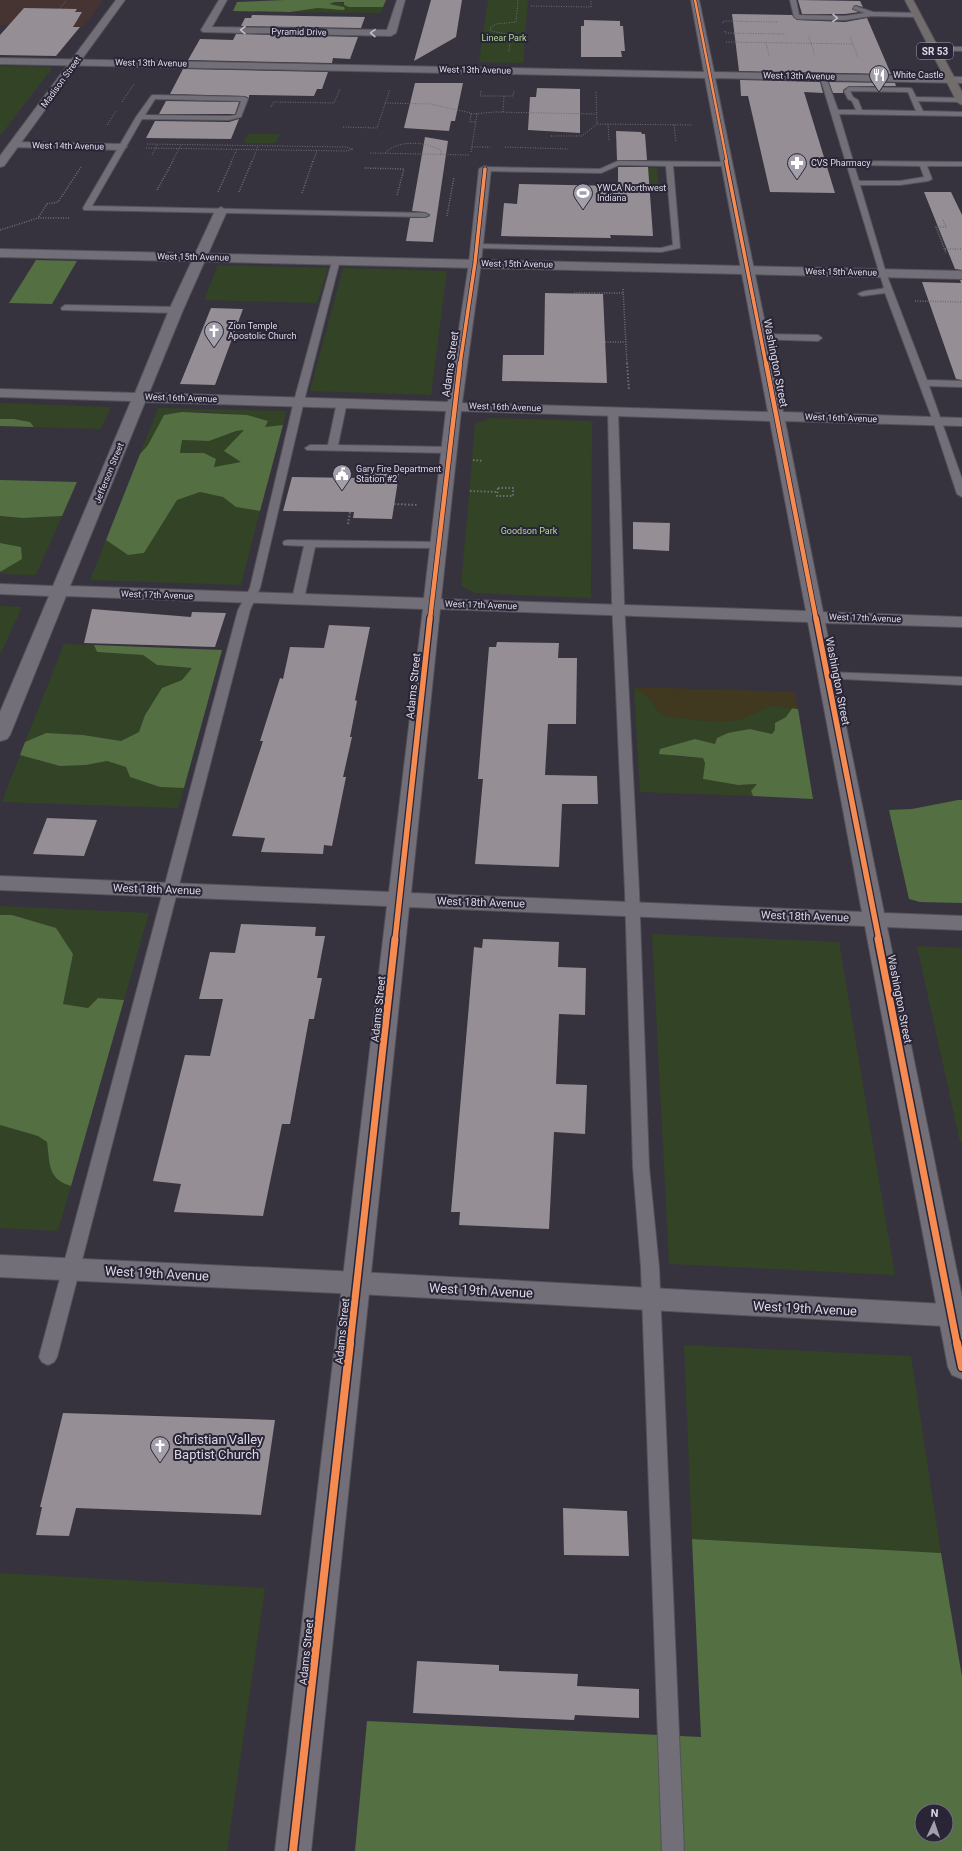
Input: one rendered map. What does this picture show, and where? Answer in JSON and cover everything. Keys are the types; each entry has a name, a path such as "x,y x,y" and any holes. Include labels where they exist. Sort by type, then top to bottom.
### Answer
{"main road":[{"name":"SR 53","path":"909,0 962,101"}],"street":[{"name":"Madison Street","path":"0,164 121,0"},
{"name":"Pyramid Drive","path":"223,0 206,30 391,34 401,0"},
{"name":"Washington Street","path":"695,0 874,918 957,1316 962,1366"},
{"name":"West 13th Avenue","path":"0,61 962,80"},
{"name":"West 14th Avenue","path":"14,145 122,147"},
{"name":"Adams Street","path":"293,1851 358,1283 454,406 475,263 486,169"},
{"name":"Jefferson Street","path":"0,735 176,310 221,212"},
{"name":"West 15th Avenue","path":"0,253 962,275"},
{"name":"West 16th Avenue","path":"0,393 342,402 962,422"},
{"name":"West 17th Avenue","path":"0,589 962,622"},
{"name":"West 18th Avenue","path":"0,883 874,918 962,923"},
{"name":"West 19th Avenue","path":"0,1266 358,1283 957,1316"}],"lane":[{"path":"793,0 797,17 846,18 872,14 917,15"},
{"path":"855,8 872,14"},
{"path":"934,49 962,49"},
{"path":"823,77 835,112 882,273 938,421 962,494"},
{"path":"921,114 915,98 911,91 855,88 847,90 850,98 881,95 915,98 962,101"},
{"path":"140,117 229,118 239,116 245,99 153,97 140,117 86,208 221,212 426,215"},
{"path":"860,113 861,98"},
{"path":"835,112 962,114"},
{"path":"850,162 962,164"},
{"path":"486,169 601,171 618,163 727,164"},
{"path":"477,246 661,250 677,246 669,164"},
{"path":"856,183 900,183 928,179 922,164"},
{"path":"48,1357 244,610 255,588 299,401 336,260"},
{"path":"862,294 878,293 888,289"},
{"path":"66,308 176,310"},
{"path":"761,337 818,338"},
{"path":"923,383 962,384"},
{"path":"332,449 342,402"},
{"path":"613,411 618,610 641,1167 651,1299 673,1851"},
{"path":"310,448 449,450"},
{"path":"288,543 439,545"},
{"path":"298,599 310,543"},
{"path":"827,676 962,681"}],"path":[{"path":"59,9 67,0"},
{"path":"508,56 511,35 498,34 491,31 490,28 499,23 516,22 518,0"},
{"path":"531,6 591,7 591,0"},
{"path":"724,29 725,32 793,34"},
{"path":"849,33 858,57"},
{"path":"808,34 815,56"},
{"path":"719,42 853,44"},
{"path":"271,107 273,102 334,103 341,86"},
{"path":"343,127 377,128 391,86"},
{"path":"596,86 596,124"},
{"path":"503,112 504,96"},
{"path":"385,103 430,104 471,114 503,112 596,114"},
{"path":"471,114 470,122 476,122"},
{"path":"471,155 477,114"},
{"path":"550,136 582,136 596,124 691,125"},
{"path":"608,124 609,141"},
{"path":"674,125 676,142"},
{"path":"139,148 317,151 346,151 353,149 141,144"},
{"path":"385,153 393,147 415,144 436,147 441,150 441,154"},
{"path":"152,154 157,145"},
{"path":"157,190 181,145"},
{"path":"215,198 239,146"},
{"path":"236,198 258,146"},
{"path":"300,199 318,147"},
{"path":"365,168 404,169 393,214"},
{"path":"0,230 38,218"},
{"path":"943,220 946,227 936,227 948,257"},
{"path":"944,249 962,249"},
{"path":"623,287 629,395"},
{"path":"574,293 623,293"},
{"path":"912,301 962,302"},
{"path":"605,342 626,342"},
{"path":"498,488 513,488 513,496 497,496 498,492 498,488"},
{"path":"466,491 498,492"},
{"path":"394,504 420,505"}],"shaded area":[{"path":"0,0 103,0 83,27 0,25"}],"green space":[{"path":"285,0 386,0 383,7 349,7 344,5 344,2 329,4 344,7 345,9 343,10 318,8 290,12 233,11 237,2"},
{"name":"Linear Park","path":"488,0 528,0 523,63 479,62"},
{"path":"335,2 360,6 383,7 381,13 290,12 318,8 345,9 344,7 328,4"},
{"path":"0,66 53,67 0,136"},
{"path":"248,134 280,134 276,143 244,143"},
{"path":"622,167 657,168 659,186 622,186"},
{"path":"36,260 77,261 52,304 9,303"},
{"path":"218,265 328,268 317,303 204,300"},
{"path":"343,268 447,271 431,395 310,391"},
{"path":"0,403 111,407 101,429 34,427 30,422 14,419 0,419"},
{"path":"158,408 286,411 283,425 264,427 268,421 229,414 203,412 164,415 148,445 140,454"},
{"path":"182,412 247,415 268,421 265,427 283,425 260,511 236,507 223,497 200,492 177,500 144,553 128,555 106,540 140,454 148,445 164,415","holes":["244,430 224,451 241,462 214,467 216,459 204,453 180,453 182,440 209,441 236,431"]},
{"name":"Goodson Park","path":"490,418 592,421 591,598 475,593 461,586 475,424"},
{"path":"0,419 14,419 30,422 34,427 0,426"},
{"path":"244,430 242,462 214,467 180,453 182,440 209,441 236,431"},
{"path":"0,480 77,482 62,516 23,518 0,516"},
{"path":"200,492 223,497 236,507 260,511 241,585 90,580 106,540 128,555 144,553 177,500"},
{"path":"0,516 23,518 62,516 36,575 0,574 21,547 0,543"},
{"path":"0,543 21,547 22,559 0,572"},
{"path":"0,606 22,607 0,655"},
{"path":"64,644 94,645 97,652 143,655 157,665 193,668 182,680 162,688 145,715 139,732 121,741 83,735 46,733 25,742"},
{"path":"94,645 222,650 184,788 160,787 130,777 126,767 107,761 86,765 60,766 20,755 25,742 46,733 83,735 121,741 139,732 145,715 162,688 182,680 192,668 157,665 143,655 97,652"},
{"path":"634,687 651,700 656,709 665,716 713,722 739,720 770,706 793,707 786,718 775,723 775,730 772,734 750,729 715,744 695,739 680,745 673,756 703,758 705,763 703,779 738,785 758,784 751,791 753,796 640,792"},
{"path":"793,707 798,709 813,799 753,796 751,791 757,784 738,785 703,779 705,763 703,758 659,754 660,749 695,739 715,744 717,738 728,733 750,729 772,734 775,730 775,723 786,717"},
{"path":"20,755 60,766 86,765 107,761 126,767 130,777 160,787 184,788 178,808 2,802"},
{"path":"962,800 962,903 920,902 909,899 889,810 912,809"},
{"path":"0,906 149,913 124,1000 98,998 88,1008 63,1004 73,954 56,929 12,915 0,915"},
{"path":"0,915 12,915 56,928 73,954 63,1004 88,1008 98,998 124,1000 71,1186 63,1183 54,1175 51,1169 47,1142 38,1136 0,1125"},
{"path":"652,934 839,942 895,1275 669,1264"},
{"path":"917,946 962,948 962,1143 960,1142"},
{"path":"0,1125 38,1136 47,1142 51,1169 54,1175 63,1183 71,1186 58,1231 0,1228"},
{"path":"684,1345 911,1356 941,1553 692,1539"},
{"path":"692,1539 941,1553 962,1677 962,1851 355,1851 367,1721 701,1737"},
{"path":"0,1573 265,1588 227,1851 0,1851"}],"sand":[{"path":"634,687 794,692 798,709 770,706 739,720 713,722 665,716 656,709 651,700"}],"building":[{"path":"431,0 462,0 456,37 414,61"},
{"path":"798,0 860,1 863,7 855,5 852,9 859,12 845,14 802,14"},
{"path":"24,8 77,9 75,12 82,12 73,27 80,27 56,56 0,55 0,35"},
{"path":"732,14 792,15 797,20 845,22 867,18 891,74 739,71"},
{"path":"252,15 365,17 361,28 241,26 245,18 251,18"},
{"path":"584,20 620,21 620,26 623,26 625,51 621,51 622,57 581,57 581,26 584,26"},
{"path":"236,34 358,37 350,59 333,58 332,63 188,60 200,39 233,40"},
{"path":"183,69 328,72 322,89 317,89 314,96 249,95 249,98 245,96 170,94"},
{"path":"740,80 820,82 823,93 804,92 835,193 770,192 748,96 741,96"},
{"path":"829,82 895,83 896,86 849,86 843,90 843,93 833,93"},
{"path":"415,83 463,83 455,121 451,121 449,131 404,128"},
{"path":"537,88 580,89 580,133 528,130 530,97 536,97"},
{"path":"166,101 239,102 235,114 159,114"},
{"path":"239,119 231,139 146,138 155,121 229,122"},
{"path":"616,131 641,132 642,134 645,134 647,160 617,160"},
{"path":"425,137 448,141 433,242 406,241 410,218 425,218 430,216 425,212 412,211"},
{"path":"618,167 648,167 653,236 610,235 611,238 501,236 504,203 517,204 519,184 618,186"},
{"path":"924,192 951,192 962,215 962,270 955,269"},
{"path":"960,280 962,280 962,380 956,379 922,282 961,283"},
{"path":"545,293 603,294 607,383 502,381 503,355 544,355"},
{"name":"Zion Temple Apostolic Church","path":"211,308 243,309 215,385 180,384"},
{"name":"Gary Fire Department Station #2","path":"361,473 399,474 392,519 353,518 354,512 283,511 292,477 360,478"},
{"path":"633,522 670,523 669,551 633,549"},
{"path":"92,609 191,617 192,612 226,613 215,647 84,643"},
{"path":"329,625 370,627 355,700 357,701 350,737 352,737 343,777 346,777 332,846 324,845 323,854 261,852 265,838 232,836 263,741 260,741 280,678 283,679 290,647 324,648"},
{"path":"497,642 559,643 558,658 577,658 576,724 548,724 545,775 597,776 598,804 562,804 559,867 475,864 483,779 478,779 489,647 496,647"},
{"path":"47,818 97,820 84,856 33,854"},
{"path":"241,924 316,927 315,936 325,936 317,978 322,978 314,1019 309,1019 290,1124 282,1124 263,1216 174,1212 181,1184 153,1181 185,1055 210,1056 223,999 199,999 210,952 235,953"},
{"path":"483,939 559,942 558,967 586,968 585,1015 559,1014 556,1084 587,1085 585,1134 554,1132 549,1229 459,1225 460,1212 451,1212 474,947 482,948"},
{"name":"Christian Valley Baptist Church","path":"63,1413 275,1420 261,1515 76,1508 69,1536 36,1535 42,1507 40,1507"},
{"path":"563,1508 627,1511 629,1556 564,1555"},
{"path":"417,1661 499,1665 499,1671 578,1674 577,1686 639,1689 639,1718 575,1715 574,1720 413,1713"}],"cycle path":[{"path":"695,0 962,1367"},
{"path":"293,1851 453,415 475,263 485,169"}],"place":[{"name":"White Castle","path":"879,92"},
{"name":"CVS Pharmacy","path":"797,180"},
{"name":"YWCA Northwest Indiana","path":"583,210"},
{"name":"Zion Temple Apostolic Church","path":"214,348"},
{"name":"Gary Fire Department Station #2","path":"342,491"},
{"name":"Christian Valley Baptist Church","path":"160,1463"}]}
